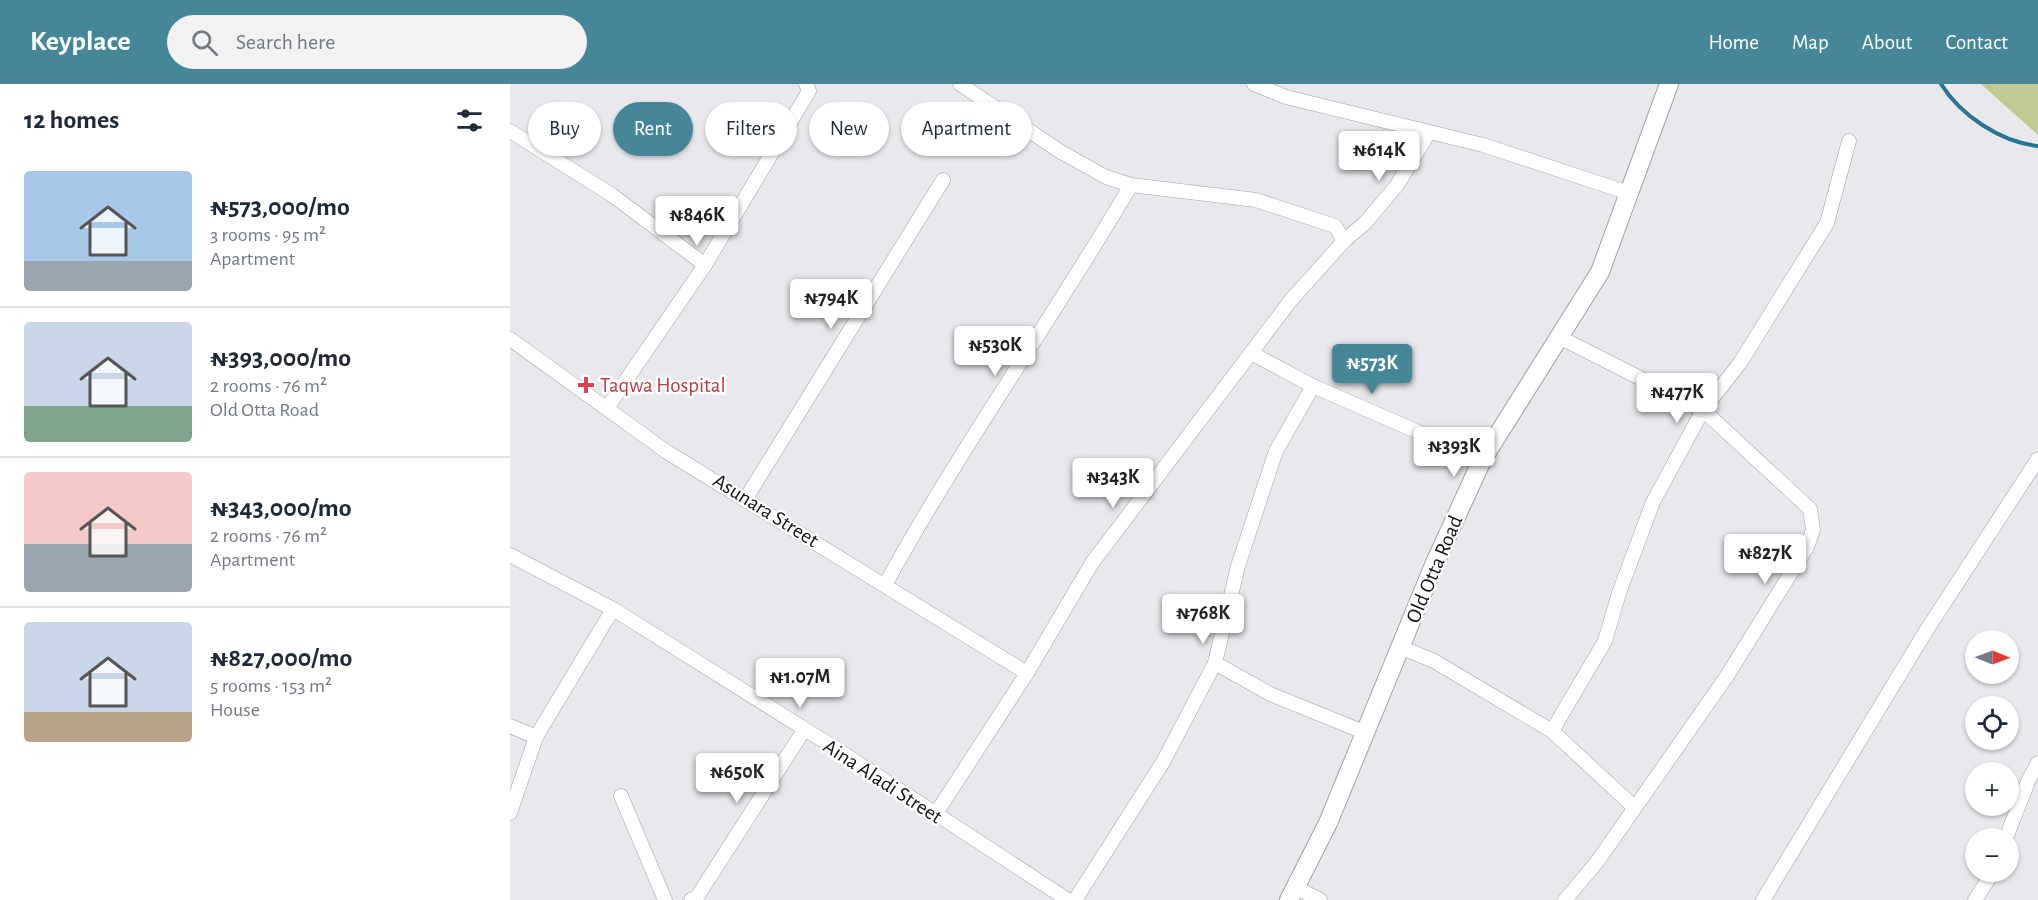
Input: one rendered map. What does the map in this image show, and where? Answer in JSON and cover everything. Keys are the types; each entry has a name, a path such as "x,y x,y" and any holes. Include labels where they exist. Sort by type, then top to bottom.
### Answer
{"street":[{"path":"607,408 705,265 809,91 806,84"},
{"path":"960,84 1060,152 1106,177 1131,185 1256,200 1335,226 1344,242"},
{"path":"1254,84 1286,97 1483,146 1629,193"},
{"name":"Old Otta Road","path":"1293,894 1328,823 1400,647 1482,460 1561,338 1600,272 1669,84"},
{"path":"510,131 612,195 705,265"},
{"path":"935,815 1027,673 1092,562 1291,300 1344,242 1366,222 1397,185 1428,134"},
{"path":"1552,731 1605,640 1618,593 1653,502 1703,410 1740,363 1827,223 1849,141"},
{"path":"746,498 944,180"},
{"path":"885,585 919,524 1069,289 1131,185"},
{"path":"1561,338 1703,410 1810,509 1813,530 1807,547 1727,676 1597,862 1565,900"},
{"name":"Asunara Street","path":"510,339 667,452 746,498 1027,673"},
{"path":"1251,353 1313,386 1482,460"},
{"path":"1075,900 1163,762 1215,663 1238,566 1276,451 1313,386"},
{"path":"1763,900 1926,631 2038,459"},
{"name":"Aina Aladi Street","path":"510,555 614,609 1068,900"},
{"path":"510,813 536,737 614,609"},
{"path":"1400,647 1434,661 1552,731 1634,807"},
{"path":"1215,663 1270,694 1364,732"},
{"path":"510,726 536,737"},
{"path":"691,900 697,897 804,730"},
{"path":"2011,828 2033,783 2038,763"},
{"path":"621,796 665,900"},
{"path":"1975,900 1987,882"},
{"path":"1293,894 1320,900"}],"green space":[{"path":"1981,84 2038,84 2038,135"}],"waterway":[{"path":"1941,84 1959,107 1983,126 2010,139 2038,146"}],"place":[{"name":"Taqwa Hospital","path":"586,385"}]}
